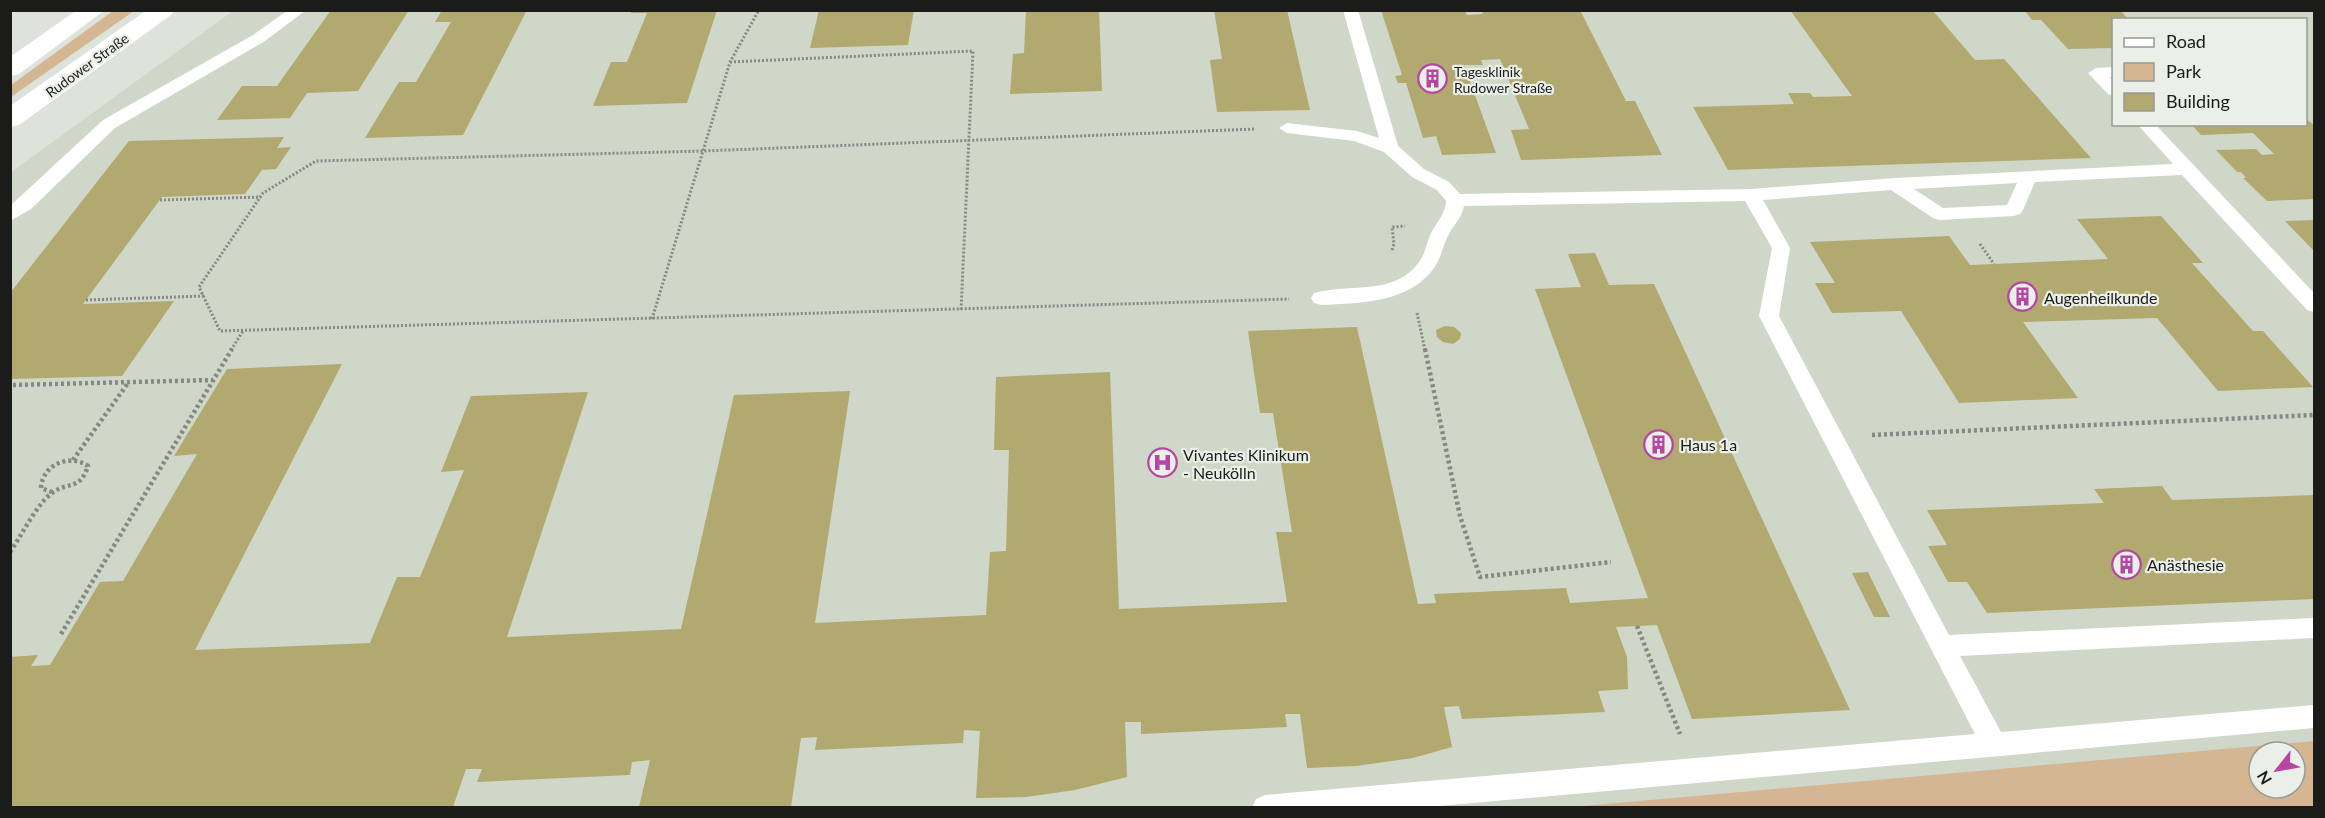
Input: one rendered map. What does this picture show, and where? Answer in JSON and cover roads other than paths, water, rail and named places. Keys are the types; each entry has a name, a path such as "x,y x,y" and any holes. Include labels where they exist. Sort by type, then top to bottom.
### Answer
{"main road":[{"path":"10,69 93,10"},
{"name":"Rudower Straße","path":"10,119 163,10"}],"lane":[{"path":"10,215 25,205 109,124 259,38 299,10"},
{"path":"1350,10 1390,148"},
{"path":"2112,72 2096,73 2112,89"},
{"path":"2147,126 2314,305"},
{"path":"1287,128 1357,136 1390,148 1418,173 1443,186 1455,200 1455,217 1440,233 1429,263 1411,283 1369,295 1321,298"},
{"path":"1455,200 1751,195 1895,183 2187,169"},
{"path":"1895,183 1939,214 2014,210 2029,177"},
{"path":"1751,195 1781,248 1769,316 1994,745"},
{"path":"1942,646 2314,628"},
{"path":"1265,807 2314,717"}],"place":[{"name":"Tagesklinik Rudower Straße","path":"1433,79"},
{"name":"Augenheilkunde","path":"2023,297"},
{"name":"Haus 1a","path":"1659,444"},
{"name":"Vivantes Klinikum - Neukölln","path":"1162,463"},
{"name":"Anästhesie","path":"2126,564"}]}
